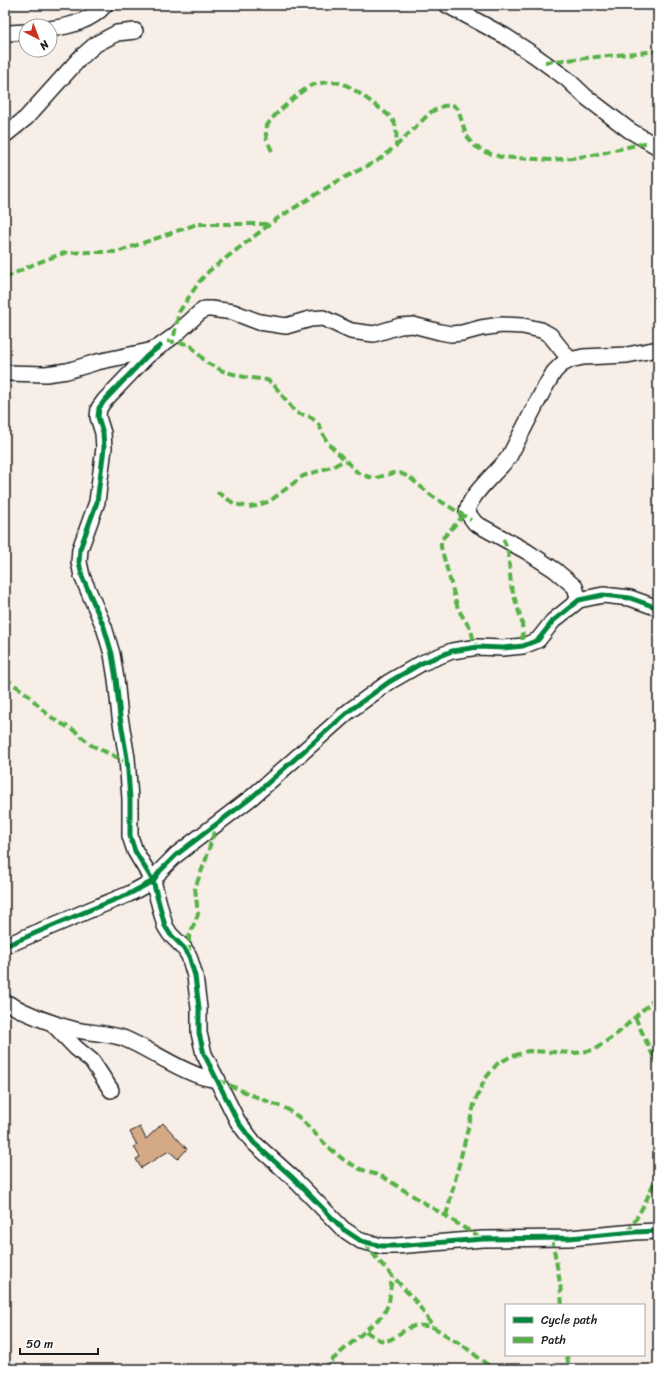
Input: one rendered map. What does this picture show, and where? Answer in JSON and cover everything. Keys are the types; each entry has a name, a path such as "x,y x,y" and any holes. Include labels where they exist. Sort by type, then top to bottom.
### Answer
{"street":[{"path":"58,27 80,22 94,15 105,5"},
{"path":"447,5 505,36 534,55 567,79 586,97 629,130 658,147"},
{"path":"5,135 26,118 80,58 96,44 117,33 135,31"},
{"path":"5,35 18,32"},
{"path":"570,360 550,335 541,330 523,326 501,325 451,334 413,325 400,326 374,334 351,332 323,318 310,319 286,326 259,322 233,312 205,309 148,356 109,395 99,408 98,418 103,433 104,448 102,472 97,502 80,550 79,562 82,576 104,627 112,654 127,758 130,836 135,851 153,881 164,926 184,948 189,956 195,976 200,1008 199,1033 204,1054 238,1122 254,1143 274,1163 292,1176 343,1229 361,1241 382,1246 483,1239 569,1238 658,1231"},
{"path":"5,373 46,374 67,371 97,362 149,351 160,346"},
{"path":"579,600 575,587 555,570 475,523 467,512 467,508 474,496 502,467 509,457 554,372 561,365 570,360 583,357 627,355 658,349"},
{"path":"5,946 129,894 153,881 160,871 176,855 252,796 349,711 389,682 422,663 452,651 478,647 503,648 523,646 538,640 553,621 579,600 603,595 630,598 658,608"},
{"path":"5,1002 38,1018 74,1030 108,1034 123,1038 201,1077 218,1080"},
{"path":"52,1022 68,1040 92,1061 111,1090"}],"building":[{"path":"163,1123 187,1149 178,1159 169,1151 141,1168 136,1159 140,1157 134,1147 137,1145 130,1132 140,1127 146,1139"}],"marked path":[{"path":"545,62 658,51"},
{"path":"272,151 266,133 267,127 274,116 306,88 329,82 337,82 348,86 386,113 395,125 396,146"},
{"path":"174,336 179,312 199,282 209,271 278,218 336,182 377,161 396,146 431,112 443,106 453,105 458,109 466,135 475,146 485,152 501,157 550,160 572,158 593,155 649,142"},
{"path":"5,278 32,265 65,253 117,252 197,224 270,224"},
{"path":"167,341 189,344 207,363 223,371 244,377 267,380 274,385 296,413 311,417 319,425 327,442 358,473 376,478 393,473 400,473 409,477 432,496 471,520"},
{"path":"217,492 235,504 249,507 256,506 270,501 303,476 334,466 345,460"},
{"path":"464,515 441,540 441,547 458,609 471,630 474,642 478,647"},
{"path":"503,539 508,549 511,586 522,622 523,646"},
{"path":"5,678 27,694 46,713 58,722 74,730 91,745 127,762"},
{"path":"189,954 189,937 198,914 195,888 206,859 216,825"},
{"path":"446,1216 475,1101 485,1079 497,1064 510,1057 528,1051 575,1053 594,1050 618,1033 658,996"},
{"path":"635,1017 658,1064"},
{"path":"218,1080 287,1109 300,1118 328,1147 344,1160 360,1169 383,1177 482,1239"},
{"path":"628,1233 645,1203 658,1173"},
{"path":"552,1238 560,1283 562,1304"},
{"path":"365,1243 377,1259 418,1304 433,1327 465,1347 493,1369"},
{"path":"322,1369 383,1315 389,1303 392,1276"},
{"path":"366,1331 374,1337 386,1341 414,1326 433,1327"},
{"path":"567,1356 569,1369"}],"cycle path":[{"path":"160,346 147,356 99,408 98,417 103,433 104,448 97,502 80,549 79,562 82,576 104,627 112,654 127,758 130,799 130,836 135,851 153,881 165,926 189,956 195,976 199,1008 199,1033 204,1054 238,1122 254,1143 292,1177 343,1229 361,1241 382,1246 396,1246 483,1239 569,1238 658,1231"},
{"path":"5,946 129,894 153,881 160,871 176,855 252,797 349,711 389,682 422,663 452,651 478,647 503,648 523,646 538,640 553,621 579,600 603,595 630,598 658,608"}]}
